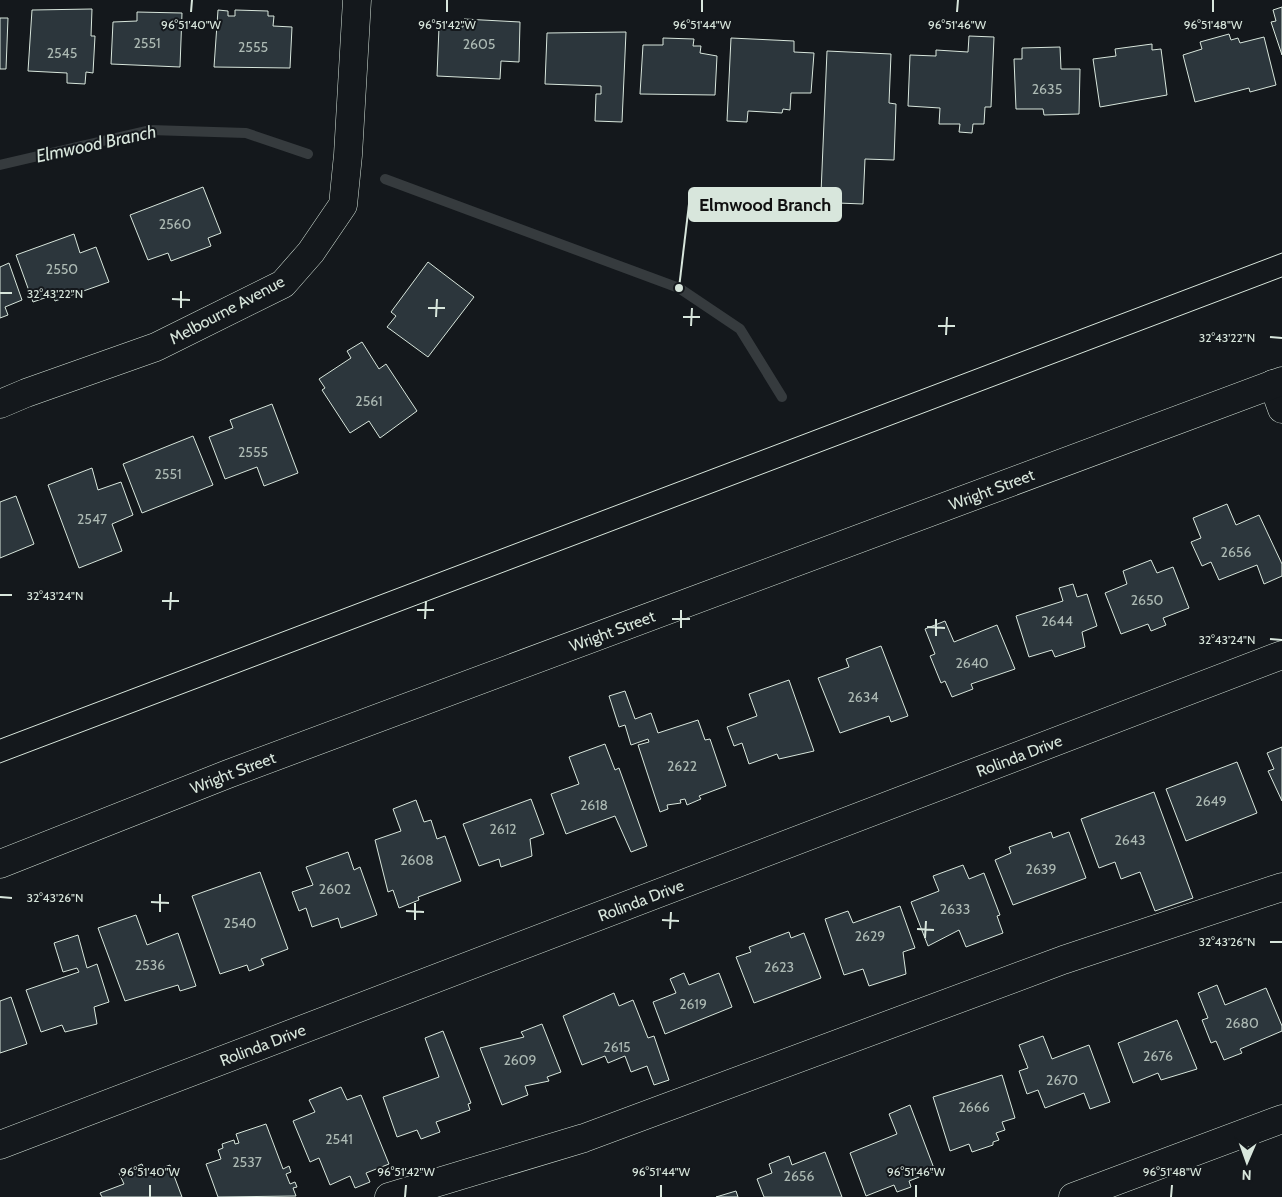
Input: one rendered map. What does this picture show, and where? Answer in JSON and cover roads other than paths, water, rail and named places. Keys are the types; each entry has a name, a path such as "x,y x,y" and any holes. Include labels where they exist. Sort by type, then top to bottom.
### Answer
{"street":[{"name":"Melbourne Avenue","path":"0,404 156,347 283,284 306,259 343,206 358,0"},
{"path":"1277,382 1282,409"},
{"name":"Wright Street","path":"0,864 238,770 1277,382"},
{"name":"Rolinda Drive","path":"0,1145 1282,655"},
{"path":"389,1197 584,1138 1063,960 1282,887"},
{"path":"1073,1197 1282,1119"}],"waterway":[{"name":"Elmwood Branch","path":"0,165 150,130 246,133 308,154"},
{"name":"Elmwood Branch","path":"385,179 679,288 740,329 782,397"}],"tram line":[{"path":"0,739 1282,253"},
{"path":"0,763 1282,277"}],"place":[{"name":"Elmwood Branch","path":"679,288"}]}
